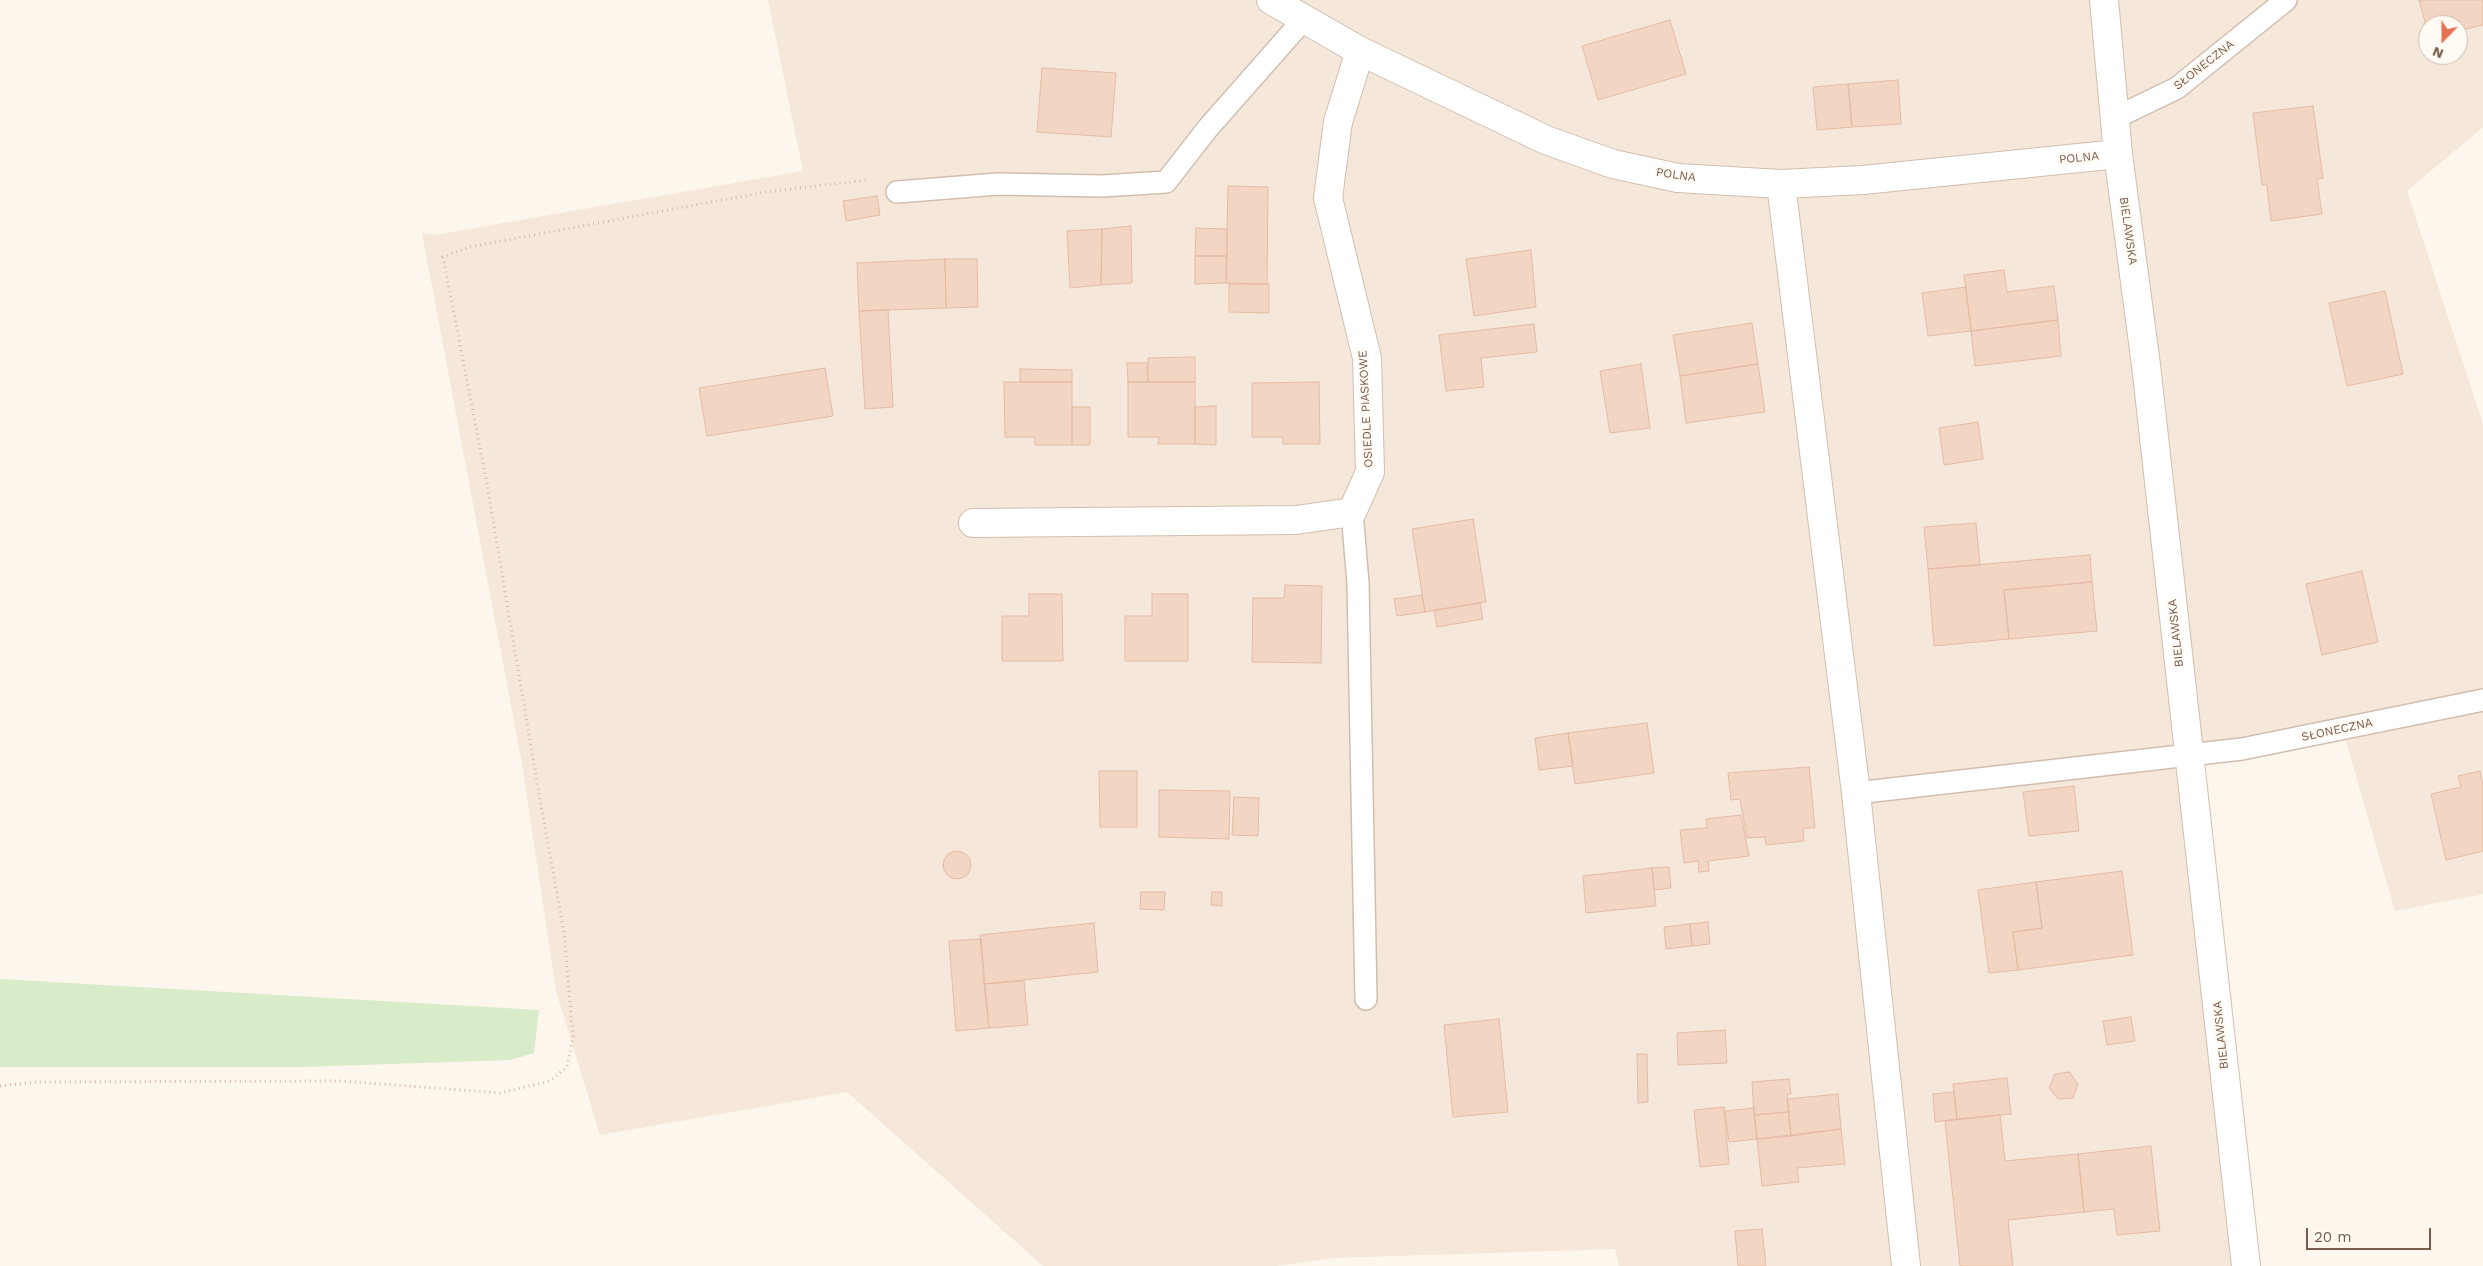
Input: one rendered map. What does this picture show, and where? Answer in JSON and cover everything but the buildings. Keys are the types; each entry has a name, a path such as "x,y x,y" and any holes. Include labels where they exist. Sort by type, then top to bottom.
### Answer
{"street":[{"name":"POLNA","path":"1271,0 1360,51 1546,140 1612,164 1678,178 1781,184 1863,180 2118,154"},
{"name":"BIELAWSKA","path":"2104,0 2118,154 2146,365 2246,1266"},
{"name":"OSIEDLE PIASKOWE","path":"1352,512 1370,472 1367,358 1328,198 1338,122 1360,51"},
{"path":"1781,184 1856,793 1906,1266"},
{"path":"972,523 1296,520 1352,512"}],"lane":[{"name":"SŁONECZNA","path":"2115,118 2177,88 2286,0"},
{"path":"898,192 998,184 1102,186 1166,182 1208,128 1304,19"},
{"path":"1352,512 1358,583 1366,999"},
{"name":"SŁONECZNA","path":"1856,793 2242,749 2483,700"}],"path":[{"path":"0,1086 38,1082 340,1081 500,1093 550,1081 567,1066 573,1036 564,932 487,484 443,258 469,247 765,192 873,180 898,192"}],"shaded area":[{"path":"768,0 2483,0 2483,127 2407,191 2483,424 2483,894 2395,911 2342,728 2195,751 2247,1266 1619,1266 1615,1249 1334,1258 1276,1266 1043,1266 847,1092 600,1135 556,991 522,764 422,233 434,235 803,171"}],"green space":[{"path":"0,979 539,1010 534,1053 510,1060 302,1067 0,1067"}]}
